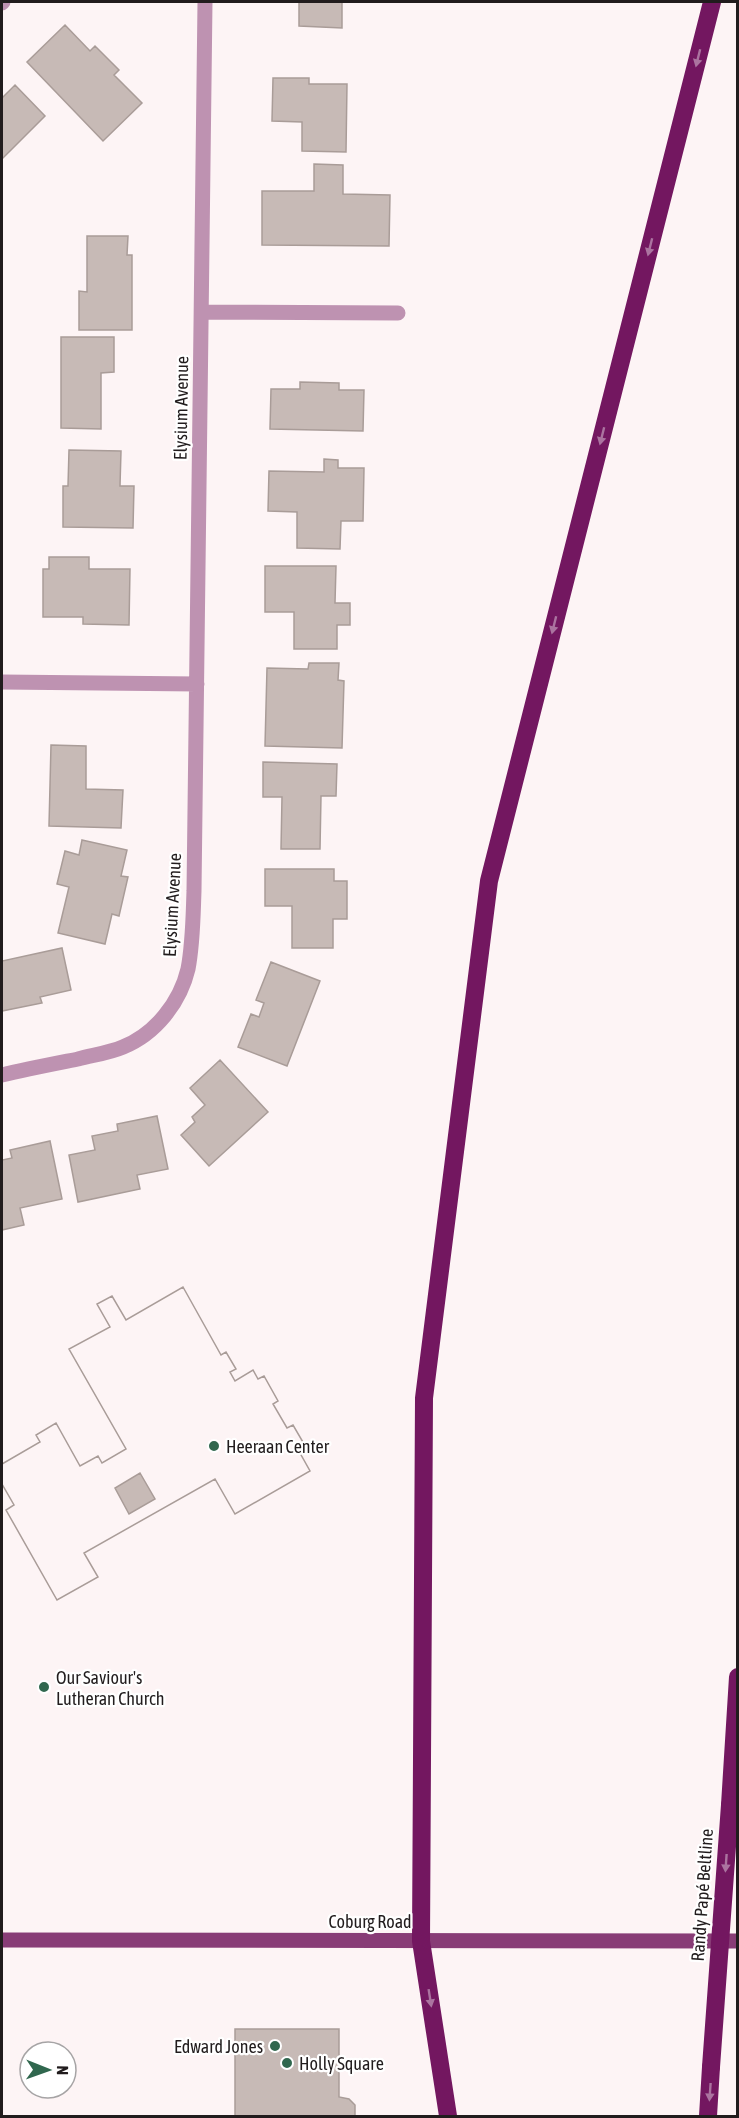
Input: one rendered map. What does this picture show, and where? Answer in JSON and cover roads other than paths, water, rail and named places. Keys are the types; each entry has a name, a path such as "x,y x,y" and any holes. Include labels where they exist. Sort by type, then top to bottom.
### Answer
{"highway":[{"path":"448,2116 421,1941 424,1398 489,881 712,2"},
{"name":"Randy Papé Beltline","path":"708,2116 738,1677"}],"main road":[{"name":"Coburg Road","path":"2,1940 738,1941"}],"street":[{"name":"Elysium Avenue","path":"2,1075 123,1047 144,1036 161,1020 177,999 187,971 192,940 197,684 205,2"},
{"path":"202,312 398,313"},
{"path":"2,682 197,684"}],"place":[{"name":"Heeraan Center","path":"214,1446"},
{"name":"Our Saviour's Lutheran Church","path":"44,1687"},
{"name":"Edward Jones","path":"275,2046"},
{"name":"Holly Square","path":"287,2063"}]}
